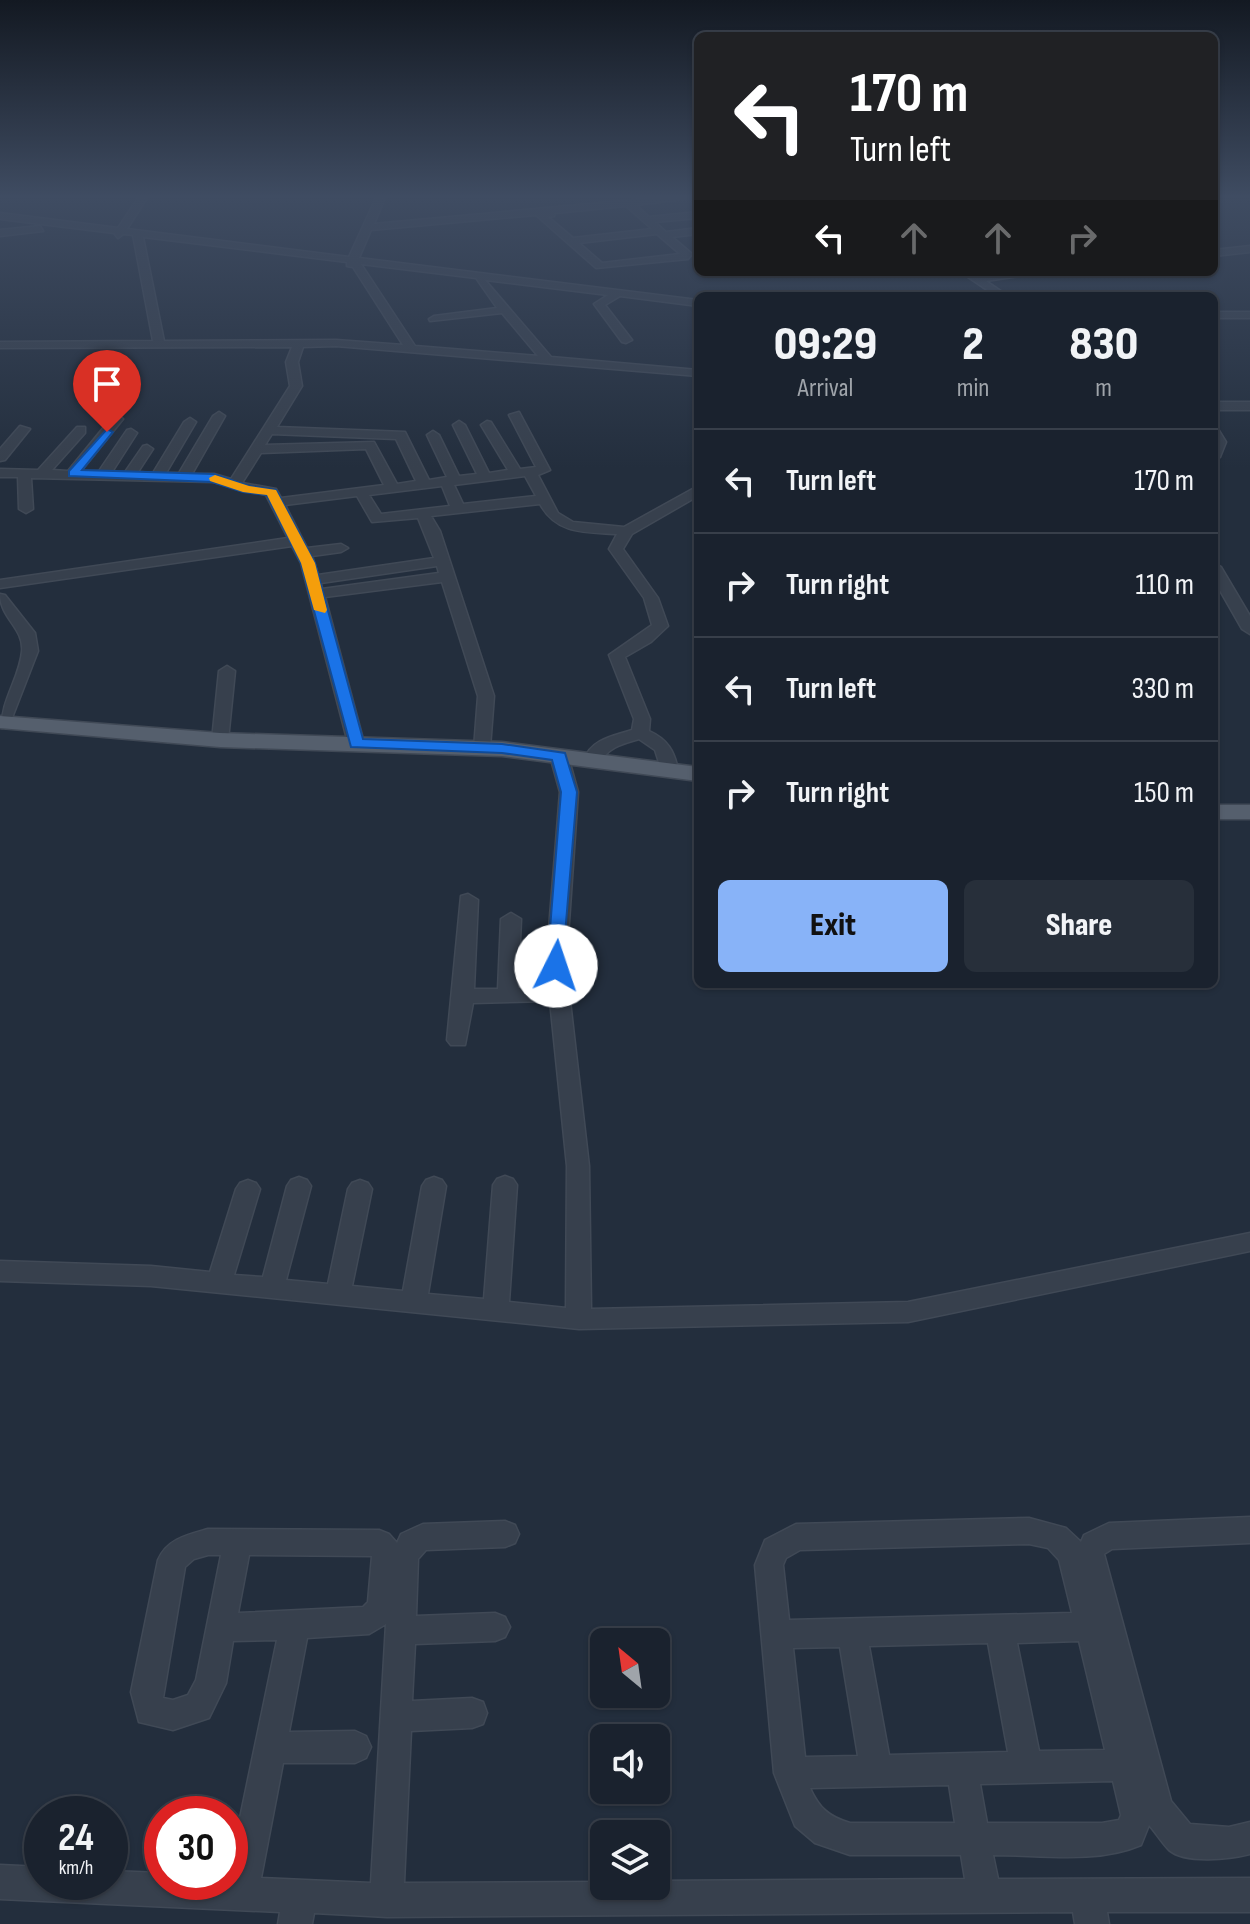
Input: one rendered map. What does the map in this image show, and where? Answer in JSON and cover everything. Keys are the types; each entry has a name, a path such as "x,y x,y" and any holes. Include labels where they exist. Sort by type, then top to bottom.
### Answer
{"main road":[{"path":"1,722 220,740 482,748 694,774"},
{"path":"1218,812 1250,812"}],"street":[{"path":"148,288 159,344"},
{"path":"373,288 411,349"},
{"path":"486,288 547,360"},
{"path":"560,288 694,303"},
{"path":"579,288 583,290"},
{"path":"615,288 617,294"},
{"path":"617,294 599,304 626,340"},
{"path":"433,315 501,306"},
{"path":"1218,315 1250,315"},
{"path":"234,485 296,386 292,362 298,344"},
{"path":"0,345 298,344 411,349 694,373"},
{"path":"1218,406 1250,406"},
{"path":"278,502 544,470 515,415"},
{"path":"183,477 219,416"},
{"path":"73,473 117,419"},
{"path":"158,476 190,422"},
{"path":"272,425 401,435 424,484"},
{"path":"459,425 485,477"},
{"path":"487,425 545,499 553,515 569,526 626,531"},
{"path":"0,457 24,429"},
{"path":"42,473 81,430"},
{"path":"104,474 131,433"},
{"path":"433,435 458,509"},
{"path":"257,449 370,445 386,471 433,531 486,696 482,748"},
{"path":"130,475 147,449"},
{"path":"0,473 214,478 271,492 300,547 315,587 356,743"},
{"path":"24,473 26,509"},
{"path":"361,492 377,519 545,499"},
{"path":"640,733 642,719 617,655 646,639 660,626 651,598 616,549 626,531 694,492"},
{"path":"0,584 300,547 341,548"},
{"path":"387,577 442,561"},
{"path":"1218,574 1250,629"},
{"path":"315,587 387,577 447,577"},
{"path":"0,598 27,633 30,651 1,722"},
{"path":"220,740 227,671"},
{"path":"593,760 595,753 610,742 640,733 658,740 668,754 669,771"},
{"path":"559,756 569,792 556,966 578,1166 579,1319"},
{"path":"458,1040 464,996 468,900"},
{"path":"508,995 511,919"},
{"path":"464,996 559,994"},
{"path":"496,1310 505,1185"},
{"path":"272,1288 299,1186"},
{"path":"414,1302 434,1186"},
{"path":"219,1283 248,1189"},
{"path":"338,1295 360,1189"},
{"path":"0,1271 151,1276 579,1319 908,1312 1250,1242"},
{"path":"1250,1530 1109,1536 1094,1544 1090,1554 1157,1809 1182,1840 1229,1843 1250,1838"},
{"path":"1029,1531 1056,1537 1072,1553 1093,1627 1137,1815 1130,1834 1102,1839 850,1839 823,1832 804,1813 792,1784 776,1634 769,1565 775,1549 796,1537 1029,1531"},
{"path":"387,1900 404,1559 411,1543 423,1537 505,1534"},
{"path":"220,1628 369,1620 382,1609 387,1553 379,1543 238,1542 208,1542 186,1548 172,1560 146,1692 150,1711 173,1715 198,1707 211,1683 220,1628 238,1542"},
{"path":"248,1858 295,1625"},
{"path":"401,1630 495,1627"},
{"path":"776,1634 1093,1627"},
{"path":"1000,1629 1026,1767"},
{"path":"852,1632 876,1771"},
{"path":"396,1717 472,1713"},
{"path":"270,1748 355,1747"},
{"path":"790,1773 1125,1765"},
{"path":"962,1769 984,1896"},
{"path":"0,1882 144,1889"},
{"path":"248,1895 298,1910 387,1900 984,1896 1090,1910 1250,1895"}],"slow traffic":[{"path":"215,478 248,489 271,492 308,563 321,610"}],"route":[{"path":"107,432 73,473 214,478 248,489 271,492 308,563 356,743 502,749 559,756 569,792 556,966"}]}
